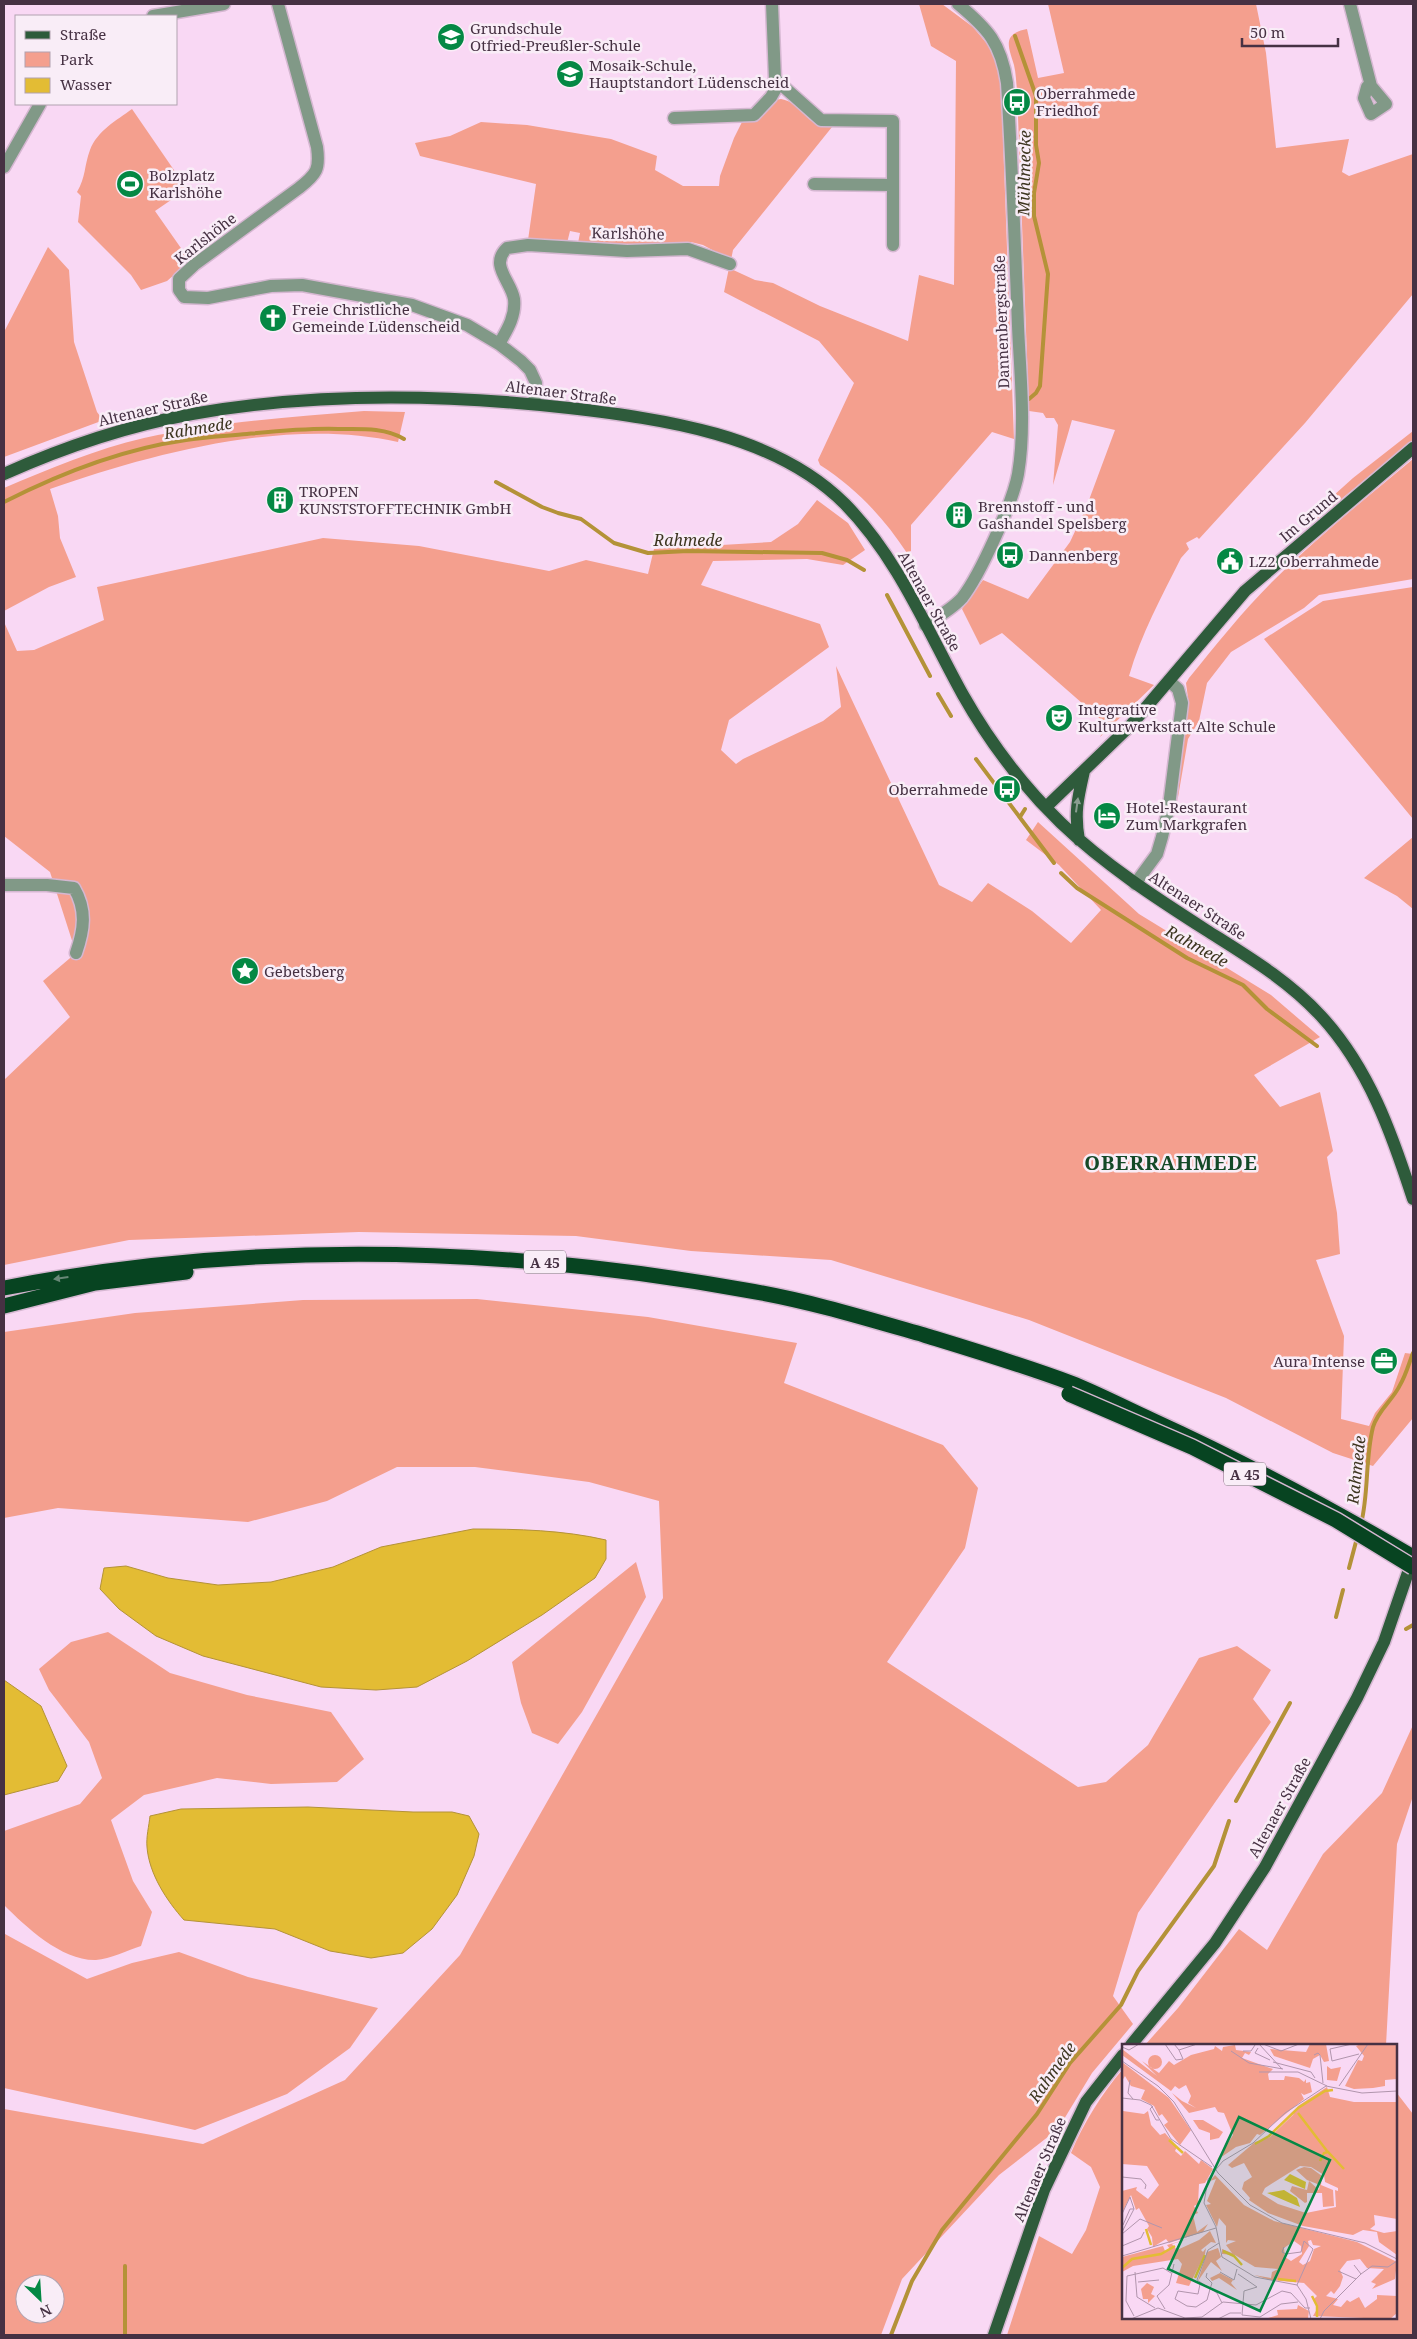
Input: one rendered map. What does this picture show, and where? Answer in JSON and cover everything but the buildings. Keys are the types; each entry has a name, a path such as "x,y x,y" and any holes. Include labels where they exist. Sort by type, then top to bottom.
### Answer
{"highway":[{"name":"A 45","path":"4,1288 134,1267 241,1257 359,1253 437,1254 569,1264 748,1290 834,1310 982,1352 1202,1443 1344,1516 1413,1558"},
{"name":"A 45","path":"4,1306 95,1283 208,1270 358,1261 460,1264 555,1272 747,1299 835,1320 1071,1389 1192,1447 1336,1520 1413,1567"}],"main road":[{"name":"Altenaer Straße","path":"4,474 91,439 189,415 261,404 392,397 483,400 610,413 696,429 756,448 795,466 842,500 868,529 901,577 966,700 999,752 1046,807 1079,840 1135,884 1278,976 1321,1016 1371,1086 1394,1143 1413,1199"},
{"name":"Im Grund","path":"1046,807 1131,725 1245,591 1413,448"},
{"path":"1079,840 1075,820 1076,805 1084,771"},
{"name":"Altenaer Straße","path":"1132,2044 1215,1943 1265,1866 1357,1698 1384,1642 1413,1558"},
{"name":"Altenaer Straße","path":"994,2335 1044,2190 1086,2102 1122,2056"}],"street":[{"path":"159,15 224,4"},
{"name":"Karlshöhe","path":"278,4 317,146 318,169 305,183 194,265 179,279 179,290 184,297 208,298 246,289 302,285 412,305 467,325 499,344 521,361 536,383 534,404"},
{"path":"772,4 773,73 779,83 821,120 893,121 893,246"},
{"name":"Dannenbergstraße","path":"925,624 948,610 961,598 976,576 1011,498 1018,474 1020,449 1020,380 1007,83 1001,56 988,29 958,4"},
{"path":"1350,4 1371,86"},
{"path":"674,118 754,115 771,97 779,83"},
{"path":"4,167 39,105"},
{"path":"814,184 893,185"},
{"name":"Karlshöhe","path":"499,344 510,323 514,310 512,293 500,265 500,257 507,248 528,245 628,251 688,249 730,264"},
{"path":"1135,884 1157,854 1169,806 1182,703 1178,689 1169,681"},
{"path":"4,885 47,885 74,888 82,902 83,934 76,954"}],"green space":[{"path":"919,4 942,4 973,27 988,45 998,67 1001,84 1014,439 992,432 911,525 911,551 907,553 868,504 846,484 820,465 818,460 854,383 819,341 724,292 729,268 755,280 773,283 820,306 908,341 919,275 954,285 956,61 931,46"},
{"path":"1048,4 1256,4 1266,53 1276,148 1349,139 1342,172 1349,176 1413,154 1413,294 1305,423 1199,539 1197,537 1186,543 1189,549 1181,558 1152,616 1129,676 1154,685 1100,737 1107,725 1002,633 980,645 962,609 983,580 1028,599 1070,542 1086,508 1115,430 1072,420 1053,485 1058,425 1054,418 1046,418 1043,413 1029,411 1017,90 1015,68 1009,47 1010,38 1013,34 1027,29 1038,78 1064,73"},
{"path":"781,99 794,105 815,123 832,127 733,250 731,260 703,245 691,242 627,246 578,243 580,233 570,231 567,243 528,240 536,184 420,156 415,143 450,136 481,122 527,125 611,139 657,156 655,170 683,186 719,186 720,176 743,120 775,100"},
{"path":"132,109 187,189 155,211 190,261 167,281 141,290 131,275 78,222 81,196 77,192 93,143 108,126"},
{"path":"48,247 69,270 74,342 97,412 100,416 112,417 4,457 4,332"},
{"path":"364,411 405,412 398,442 356,435 267,436 177,452 133,463 50,489 58,516 60,538 76,577 49,587 4,611 4,488 90,454 171,432 281,418"},
{"path":"1413,431 1413,440 1306,528 1302,524 1353,478"},
{"path":"1413,459 1413,579 1319,595 1304,608 1231,652 1207,683 1199,721 1188,739 1177,803 1188,698 1186,683 1189,678 1272,582 1323,534"},
{"path":"817,500 848,523 865,550 843,565 807,559 713,561 701,585 820,624 829,647 729,720 721,750 736,764 823,721 841,707 836,666 939,885 972,902 988,883 1032,911 1071,943 1101,910 1059,865 1026,840 1038,822 1139,914 1271,995 1320,1037 1254,1075 1280,1107 1320,1092 1333,1151 1327,1157 1337,1213 1340,1254 1316,1260 1344,1336 1341,1419 1369,1426 1375,1413 1392,1392 1405,1353 1413,1354 1413,1418 1373,1466 1333,1453 1226,1398 1029,1320 831,1260 691,1251 576,1236 359,1232 129,1240 4,1265 4,1080 70,1017 43,981 76,953 50,872 4,836 4,622 17,651 34,650 104,620 97,587 323,538 419,546 549,571 586,560 648,574 654,549 771,542 798,524"},
{"path":"1413,587 1413,819 1264,639 1323,601"},
{"path":"1413,837 1413,909 1397,896 1364,878"},
{"path":"477,1299 648,1317 797,1343 784,1383 943,1445 978,1488 965,1548 887,1662 1078,1787 1106,1782 1148,1745 1199,1658 1237,1646 1271,1670 1253,1699 1271,1722 1138,1913 1113,1996 1133,2024 1092,2073 1058,2129 999,2175 902,2279 881,2335 4,2335 4,2109 203,2144 345,2080 460,1955 663,1598 659,1501 589,1482 475,1467 397,1467 327,1501 248,1522 58,1508 4,1518 4,1332 135,1313 303,1300"},
{"path":"636,1562 646,1597 582,1712 558,1744 532,1733 521,1703 512,1662"},
{"path":"108,1632 170,1673 247,1695 331,1712 364,1759 337,1782 271,1784 217,1778 144,1795 111,1820 133,1881 152,1912 141,1946 96,1960 83,1959 58,1949 34,1932 4,1905 4,1831 80,1804 102,1778 89,1742 49,1690 39,1669 71,1642"},
{"path":"1413,1725 1413,1796 1397,1844 1386,2044 1146,2044 1178,2008 1239,1929 1267,1950 1323,1854 1382,1793"},
{"path":"5,1934 87,1979 132,1963 179,1952 248,1977 378,2008 350,2048 287,2094 195,2130 4,2088"},
{"path":"1122,2070 1122,2319 1397,2319 1397,2093 1413,2114 1413,2335 1007,2335 1039,2236 1072,2254 1086,2230 1100,2187 1091,2167 1071,2153 1081,2131 1108,2088"}],"water":[{"path":"473,1529 557,1532 606,1540 606,1559 595,1578 542,1615 467,1661 417,1687 376,1690 321,1687 203,1656 156,1636 119,1609 100,1589 104,1568 126,1566 168,1578 218,1585 271,1582 333,1567 381,1547"},
{"path":"4,1680 41,1706 67,1766 58,1781 4,1795"},
{"path":"308,1807 452,1812 469,1816 479,1834 474,1856 457,1895 432,1929 403,1953 371,1958 330,1951 275,1929 184,1920 165,1896 155,1877 148,1857 147,1835 150,1816 181,1809"}],"waterway":[{"name":"Mühlmecke","path":"1015,36 1036,96 1036,145 1039,163 1034,193 1034,216 1048,274 1040,386 1029,399"},
{"name":"Rahmede","path":"4,502 48,481 93,463 139,449 186,440 304,429 363,429 389,432 404,439"},
{"name":"Rahmede","path":"496,482 542,507 581,519 614,543 648,553 688,551 822,553 847,560 864,570"},
{"name":"Rahmede","path":"887,595 930,676"},
{"name":"Rahmede","path":"938,694 951,716"},
{"name":"Rahmede","path":"976,759 1054,863"},
{"path":"1020,817 1025,809"},
{"name":"Rahmede","path":"1061,873 1077,888 1187,958 1243,985 1267,1009 1317,1046"},
{"name":"Rahmede","path":"1361,1524 1373,1427 1378,1415 1394,1396 1406,1373 1413,1353"},
{"name":"Rahmede","path":"1349,1568 1357,1538"},
{"name":"Rahmede","path":"1336,1617 1343,1590"},
{"path":"1406,1629 1413,1625"},
{"name":"Rahmede","path":"1236,1801 1290,1703"},
{"name":"Rahmede","path":"891,2335 912,2281 942,2230 1037,2114 1070,2063 1121,2005 1138,1971 1214,1866 1229,1821"},
{"path":"125,2266 125,2335"}],"place":[{"name":"Grundschule Otfried-Preußler-Schule","path":"451,37"},
{"name":"Mosaik-Schule, Hauptstandort Lüdenscheid","path":"570,74"},
{"name":"Oberrahmede Friedhof","path":"1017,102"},
{"name":"Bolzplatz Karlshöhe","path":"130,184"},
{"name":"Freie Christliche Gemeinde Lüdenscheid","path":"273,318"},
{"name":"TROPEN KUNSTSTOFFTECHNIK GmbH","path":"280,500"},
{"name":"Brennstoff - und Gashandel Spelsberg","path":"959,515"},
{"name":"Dannenberg","path":"1010,555"},
{"name":"LZ2 Oberrahmede","path":"1230,561"},
{"name":"Integrative Kulturwerkstatt Alte Schule","path":"1059,718"},
{"name":"Oberrahmede","path":"1007,789"},
{"name":"Hotel-Restaurant Zum Markgrafen","path":"1107,816"},
{"name":"Gebetsberg","path":"245,971"},
{"name":"Aura Intense","path":"1384,1361"}],"district":[{"name":"OBERRAHMEDE","path":"1171,1162"}]}
